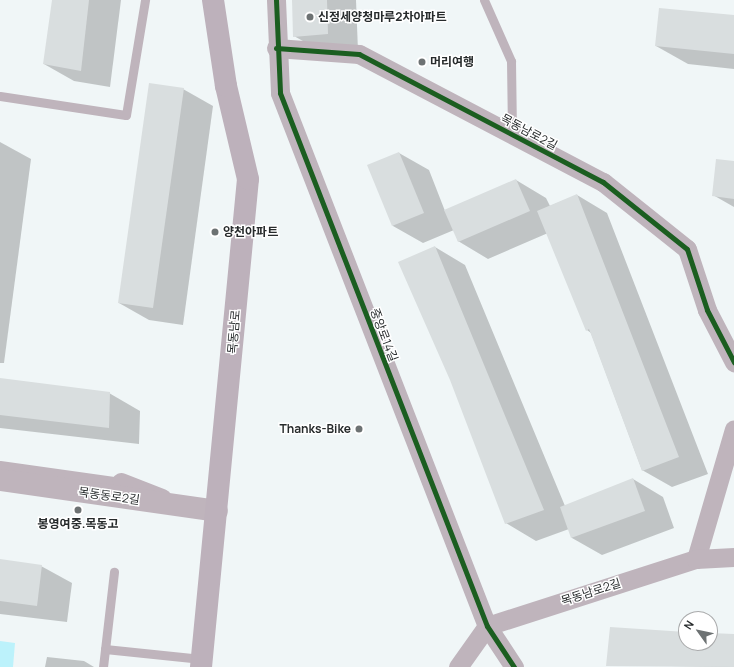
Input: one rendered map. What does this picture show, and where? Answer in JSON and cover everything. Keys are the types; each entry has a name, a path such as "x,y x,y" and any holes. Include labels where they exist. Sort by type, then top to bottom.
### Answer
{"main road":[{"name":"목동남로","path":"201,663 217,511 248,179 226,86 213,0"}],"street":[{"path":"276,0 276,48"},
{"name":"목동남로2길","path":"276,48 359,54 603,182 687,249 707,310 734,362"},
{"name":"중앙로14길","path":"276,48 280,93 487,626 514,667"},
{"path":"696,559 734,429"},
{"name":"목동동로2길","path":"0,480 217,511"},
{"path":"121,482 183,506"},
{"name":"목동남로2길","path":"487,626 696,559 734,557"},
{"path":"458,667 487,626"}],"lane":[{"path":"0,96 126,115 145,0"},
{"name":"목동남로2길","path":"484,0 511,60 512,135"},
{"path":"0,465 121,482"},
{"path":"103,667 114,572"},
{"path":"105,649 201,663"}],"shaded area":[{"path":"0,641 15,643 13,667 0,667"}],"building":[{"path":"52,0 89,0 81,71 43,64"},
{"name":"신정세양청마루2차아파트","path":"292,0 327,0 328,34 293,37"},
{"path":"659,8 734,15 734,54 655,46"},
{"path":"149,83 184,88 153,308 118,303"},
{"path":"399,152 424,213 392,226 367,165"},
{"path":"716,159 734,161 734,199 712,196"},
{"path":"516,179 530,211 458,242 444,210"},
{"path":"577,194 679,457 642,471 589,329 586,331 537,211"},
{"path":"435,246 544,510 505,524 450,380 398,262"},
{"path":"0,378 110,392 109,428 0,415"},
{"path":"633,478 645,511 571,538 560,507"},
{"path":"0,559 42,565 37,606 0,601"},
{"path":"610,627 678,631 678,651 718,651 718,633 734,634 734,667 606,666"}],"cycle path":[{"path":"276,0 280,93 487,626 514,667"},
{"path":"276,48 359,54 603,182 687,249 707,310 734,362"}],"place":[{"name":"신정세양청마루2차아파트","path":"310,17"},
{"name":"머리여행","path":"422,62"},
{"name":"양천아파트","path":"215,232"},
{"name":"Thanks-Bike","path":"359,429"},
{"name":"봉영여중.목동고","path":"78,510"}]}
